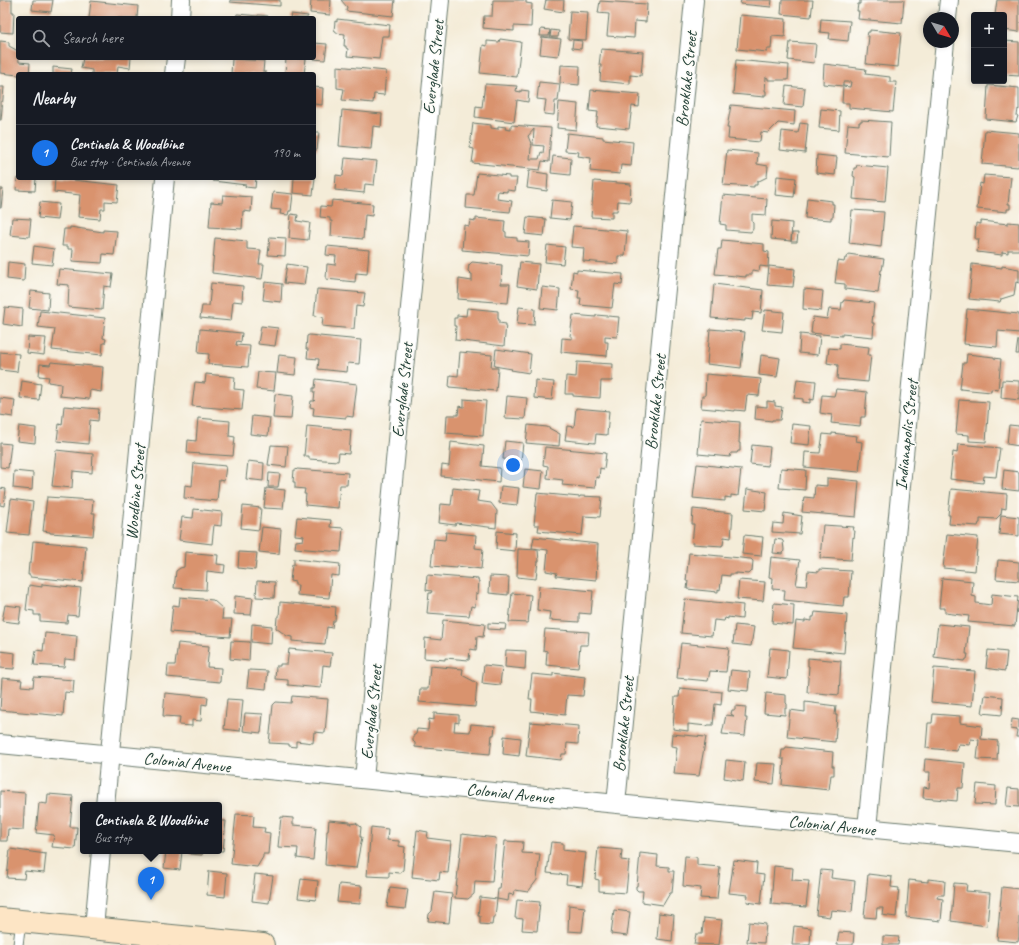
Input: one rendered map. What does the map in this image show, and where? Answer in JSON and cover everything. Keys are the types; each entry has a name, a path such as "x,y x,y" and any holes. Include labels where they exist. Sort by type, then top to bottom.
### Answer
{"main road":[{"path":"11,920 94,928 133,935 252,944"}],"street":[{"path":"180,16 181,0"},
{"name":"Everglade Street","path":"364,779 440,0"},
{"name":"Brooklake Street","path":"616,804 694,0"},
{"path":"948,12 949,0"},
{"name":"Indianapolis Street","path":"868,828 944,48"},
{"path":"174,72 176,60"},
{"name":"Woodbine Street","path":"105,802 165,180"},
{"name":"Colonial Avenue","path":"0,744 1019,843"},
{"path":"94,928 101,854"}],"lane":[{"path":"11,920 18,945"}],"building":[{"path":"0,0 12,0 12,12 14,12 13,33 0,32"},
{"path":"33,0 53,0 51,12 32,10"},
{"path":"230,0 280,0 280,6 230,2"},
{"path":"311,0 331,0 330,15 310,13"},
{"path":"341,0 395,0 393,16 346,11 347,7"},
{"path":"493,0 526,0 526,3 532,4 531,27 514,26 514,31 483,28 484,16 492,16"},
{"path":"546,0 564,0 563,12 544,9"},
{"path":"741,0 772,0 771,7 740,4"},
{"path":"782,0 813,0 811,17 781,14"},
{"path":"860,0 904,0 902,23 858,19 859,11 857,11"},
{"path":"997,0 1019,0 1019,32 1007,30 1007,12 995,12"},
{"path":"91,1 138,6 137,16 89,16"},
{"path":"600,1 647,4 646,22 635,21 634,38 607,36 609,14 598,13"},
{"path":"570,11 588,12 586,40 568,39"},
{"path":"237,14 258,16 236,16"},
{"path":"291,14 308,16 290,16"},
{"path":"740,15 786,19 785,37 772,36 771,49 767,49 767,52 737,49"},
{"path":"337,19 390,25 389,36 382,36 379,59 347,56 348,49 344,46 345,34 336,33 336,31 334,31 335,21 337,22"},
{"path":"821,19 850,21 848,41 829,39 830,33 820,32"},
{"path":"541,29 550,30 549,36 540,36"},
{"path":"551,30 559,31 558,37 550,37"},
{"path":"870,30 901,33 898,67 866,64 869,36 867,36"},
{"path":"542,37 561,39 558,56 540,54"},
{"path":"500,39 521,42 517,77 480,73 483,45 487,46 487,41 499,42"},
{"path":"573,40 582,41 581,49 572,48"},
{"path":"0,41 9,42 9,46 16,50 16,60 19,60 19,62 30,63 29,72 16,72 16,75 0,73"},
{"path":"1007,41 1019,42 1019,76 1007,75"},
{"path":"790,42 816,44 814,63 788,60"},
{"path":"316,43 327,44 325,60 316,59"},
{"path":"601,49 643,52 641,76 630,75 630,84 600,81 601,65 599,65"},
{"path":"83,60 131,60 130,68 118,66 117,72 92,72 92,70 81,68"},
{"path":"232,60 264,61 263,72 231,72"},
{"path":"286,60 306,60 304,72 285,72"},
{"path":"736,60 789,65 788,80 768,80 766,77 766,95 764,95 764,97 733,94"},
{"path":"824,64 866,69 865,74 890,77 890,82 896,82 893,112 849,108 849,103 842,103 843,86 823,84","holes":["843,82 851,82 850,87 843,86"]},
{"path":"561,65 580,66 579,85 560,83"},
{"path":"337,66 386,71 384,95 374,94 373,103 342,100 344,89 337,88"},
{"path":"53,67 72,69 71,72 53,72"},
{"path":"539,82 560,84 558,101 555,101 554,115 544,114 546,100 537,99"},
{"path":"485,84 517,86 516,91 529,91 528,102 517,100 514,122 475,117 476,106 482,107"},
{"path":"988,85 1019,88 1019,110 1018,109 1016,122 986,119"},
{"path":"786,86 805,88 803,107 784,105"},
{"path":"0,87 4,87 1,120 0,120"},
{"path":"316,87 323,88 322,105 316,104"},
{"path":"591,90 640,94 639,107 632,106 629,129 596,126 598,112 589,111"},
{"path":"559,102 578,104 576,130 557,128"},
{"path":"731,105 795,111 794,125 778,123 768,133 761,132 760,142 728,139 729,128 727,128"},
{"path":"821,109 840,111 839,130 819,128"},
{"path":"342,110 382,114 381,127 373,126 371,149 339,146"},
{"path":"861,120 891,122 889,157 845,153 848,124 859,125"},
{"path":"473,123 491,125 491,128 498,129 498,126 506,127 505,129 511,130 511,125 551,128 549,162 542,161 540,170 472,163 474,149 470,148","holes":["534,129 533,145 544,146 543,153 541,152 539,159 530,159 532,146 528,136"]},
{"path":"800,123 808,124 805,153 780,150 782,131 798,133"},
{"path":"985,130 1019,133 1018,167 982,164"},
{"path":"316,132 319,132 317,150"},
{"path":"567,133 633,142 631,166 621,165 620,174 590,171 591,158 578,156 579,152 565,151"},
{"path":"727,150 758,153 757,164 768,166 767,177 757,182 757,185 754,185 754,187 723,185"},
{"path":"817,155 837,157 835,175 816,173"},
{"path":"553,156 571,158 570,175 551,173"},
{"path":"345,158 377,161 374,185 365,184 364,193 335,190 336,175 343,176"},
{"path":"857,165 888,168 885,202 853,199 855,177 853,176 854,168 856,168"},
{"path":"529,171 548,174 547,191 527,188"},
{"path":"477,173 517,178 515,191 498,191 497,199 512,201 510,212 466,208 467,195 474,195"},
{"path":"984,175 1011,177 1008,204 1010,204 1010,209 1007,209 1007,212 977,209 980,183 983,184"},
{"path":"777,176 796,178 794,197 775,195"},
{"path":"17,180 36,180 35,191 16,190"},
{"path":"55,180 73,180 119,185 117,202 105,201 105,209 101,209 100,219 78,217 80,195 54,192"},
{"path":"256,180 255,188 245,187 246,185 213,181"},
{"path":"294,180 315,180 313,195 293,193"},
{"path":"594,181 631,184 630,202 618,201 617,211 612,211 612,218 591,217"},
{"path":"0,189 3,189 1,208 0,208"},
{"path":"273,192 293,194 291,211 289,211 288,215 280,214 281,210 271,209"},
{"path":"223,195 252,197 251,212 243,211 242,229 209,227 211,202 222,203"},
{"path":"723,195 767,199 766,215 752,214 753,229 751,232 726,230 726,225 720,224"},
{"path":"807,198 832,201 832,204 834,204 833,217 831,217 831,220 805,218"},
{"path":"332,200 373,204 372,216 365,215 363,239 331,236 332,221 330,221 330,218 320,217 321,206 331,207"},
{"path":"552,200 572,202 570,220 550,218"},
{"path":"40,202 59,204 57,220 38,218"},
{"path":"852,210 884,212 881,247 849,243"},
{"path":"291,214 298,215 297,221 310,223 308,240 289,238"},
{"path":"527,217 546,219 544,236 525,234"},
{"path":"12,218 31,219 29,237 10,235"},
{"path":"476,218 505,221 504,231 506,232 506,237 517,238 517,241 529,242 528,256 462,250 464,225 469,226 470,220 476,221"},
{"path":"772,221 792,223 791,241 771,239"},
{"path":"981,221 1008,224 1008,222 1019,223 1019,250 1008,250 1008,253 1002,252 1002,255 977,252 979,239 975,239 976,223 981,224"},
{"path":"573,226 627,231 625,256 618,256 618,264 583,261 584,248 571,247"},
{"path":"70,227 103,232 103,230 117,231 114,255 103,254 102,263 72,261 73,249 68,249 68,246 62,246 64,229 70,229"},
{"path":"792,233 798,233 797,242 791,242"},
{"path":"270,237 286,238 285,256 268,255"},
{"path":"215,238 247,241 247,249 261,250 259,264 264,264 262,279 212,273"},
{"path":"722,240 764,244 764,251 769,252 768,267 760,266 759,271 752,270 752,275 746,275 746,277 715,274 718,249 721,249"},
{"path":"547,245 565,247 563,264 545,262"},
{"path":"34,246 54,249 52,265 32,263"},
{"path":"327,246 369,250 367,274 356,273 355,282 326,279 327,264 335,265 336,256 326,255"},
{"path":"848,254 884,259 878,293 845,289 845,284 835,283 838,261 844,262"},
{"path":"8,262 25,264 24,281 7,279"},
{"path":"472,262 502,265 501,284 510,284 508,303 458,299 459,279 472,281 472,274 468,271 469,265"},
{"path":"520,262 539,264 537,289 517,286"},
{"path":"287,264 307,267 304,285 284,283"},
{"path":"972,264 1019,269 1019,283 1016,282 1014,295 1001,299 1000,302 969,299"},
{"path":"769,266 795,269 793,287 767,285"},
{"path":"59,269 113,274 111,287 104,286 102,310 68,307 69,285 57,284"},
{"path":"577,270 623,274 622,285 615,284 612,308 580,305 581,298 578,298 579,290 571,289 573,271 577,272"},
{"path":"265,282 282,284 281,302 263,300"},
{"path":"211,283 243,286 242,302 233,301 231,321 200,318 202,306 209,306"},
{"path":"714,284 763,290 761,313 753,312 752,320 745,319 745,321 711,318"},
{"path":"542,287 560,289 558,310 540,308"},
{"path":"317,289 365,293 363,307 356,306 354,329 322,326 323,317 314,316"},
{"path":"804,289 823,291 821,311 803,309"},
{"path":"31,291 49,293 48,310 29,308"},
{"path":"844,300 874,303 872,323 874,323 873,337 811,333 813,317 827,319 829,309 841,310 842,302"},
{"path":"5,307 23,309 22,327 3,324"},
{"path":"519,307 535,309 534,325 517,324"},
{"path":"467,308 498,311 499,323 506,324 504,346 455,340 456,326 454,326 454,318 457,318 457,315 466,316"},
{"path":"967,309 1019,314 1019,333 998,331 997,347 964,344"},
{"path":"765,310 784,312 782,332 762,330"},
{"path":"40,311 105,318 103,338 106,339 105,343 103,343 102,355 52,350 55,329 38,327"},
{"path":"573,315 619,317 617,337 605,336 605,342 608,342 607,356 561,352 562,338 572,339 572,336 570,336"},
{"path":"261,326 278,328 275,346 258,344"},
{"path":"200,329 242,333 241,342 237,341 236,345 250,346 248,367 208,364 209,354 198,353"},
{"path":"710,329 745,332 741,368 707,364"},
{"path":"800,334 820,336 818,355 799,353"},
{"path":"307,336 361,340 359,364 348,363 347,372 318,369 319,359 307,358"},
{"path":"28,337 46,338 44,355 27,353"},
{"path":"1018,340 1019,354 1016,354"},
{"path":"840,344 869,347 868,355 871,355 868,382 837,379 838,365 827,363 829,348 840,349"},
{"path":"496,349 531,354 529,373 494,366"},
{"path":"0,352 19,354 17,372 0,370"},
{"path":"460,352 492,355 491,368 498,368 496,391 449,387 450,375 458,376"},
{"path":"967,354 1001,359 998,390 991,389 991,392 960,389 963,363 966,363"},
{"path":"279,355 297,357 295,375 277,373"},
{"path":"761,355 780,358 777,377 759,375"},
{"path":"51,362 103,367 101,392 90,390 89,399 60,396 61,384 48,382 49,377 39,376 40,364 50,365"},
{"path":"577,362 613,364 612,381 601,381 600,398 565,394 566,376 576,377"},
{"path":"258,372 276,373 274,391 256,389"},
{"path":"206,374 235,377 234,389 244,390 242,410 192,406 195,382 205,383"},
{"path":"706,374 761,379 759,396 747,395 745,411 701,408 702,396 705,396"},
{"path":"316,379 357,384 353,417 346,416 346,418 313,415 314,408 310,407 311,401 315,401 315,392 313,392 313,388 315,388"},
{"path":"797,379 816,381 814,400 810,399 810,403 803,402 803,399 794,398"},
{"path":"535,380 554,382 552,400 534,398"},
{"path":"1002,380 1019,381 1019,400 1001,398"},
{"path":"22,381 41,384 39,400 20,398"},
{"path":"836,389 867,392 865,417 861,417 860,426 831,423 832,415 820,413 822,395 834,396"},
{"path":"275,394 293,396 291,419 273,418"},
{"path":"507,396 527,398 525,419 505,418"},
{"path":"0,398 15,400 13,417 0,415"},
{"path":"464,399 486,401 483,436 446,433 447,415 458,415 459,406 464,407"},
{"path":"959,400 989,402 986,442 969,441 969,435 956,434"},
{"path":"767,401 775,402 775,406 782,407 780,420 772,421 755,419 756,406 767,407"},
{"path":"64,406 99,409 98,421 90,420 88,444 57,441 59,424 62,425"},
{"path":"576,408 609,411 607,435 596,434 595,443 565,440 567,426 574,427"},
{"path":"252,416 270,418 268,436 250,434"},
{"path":"198,418 230,421 229,436 235,437 233,456 187,453 188,440 196,441"},
{"path":"701,419 740,422 740,451 737,453 731,453 730,457 698,454"},
{"path":"792,424 811,426 809,445 790,443"},
{"path":"528,425 547,427 560,434 559,446 526,443"},
{"path":"1009,425 1019,426 1019,446 1007,444"},
{"path":"19,426 36,428 35,443 17,441"},
{"path":"307,426 351,430 349,454 339,453 338,461 309,459 309,456 304,456"},
{"path":"832,433 857,436 856,441 862,442 859,472 804,467 805,452 820,453 823,434 832,435"},
{"path":"505,441 523,443 521,461 503,459"},
{"path":"451,442 484,446 482,466 500,468 499,482 441,476 442,465 449,466"},
{"path":"0,443 11,444 8,468 0,467"},
{"path":"958,444 1000,448 996,477 984,476 983,483 950,479 953,452 957,453"},
{"path":"271,445 288,446 286,467 268,465"},
{"path":"752,445 770,447 768,466 750,464"},
{"path":"545,447 606,453 604,469 600,468 599,478 596,477 595,488 562,485 563,480 547,478 548,466 543,465"},
{"path":"56,450 93,454 92,473 73,471 72,488 52,486"},
{"path":"248,461 264,463 263,481 246,479"},
{"path":"194,463 226,466 224,481 219,480 217,501 184,498 185,485 192,486"},
{"path":"697,464 741,469 738,496 731,495 731,498 725,497 725,501 693,498"},
{"path":"781,468 806,470 805,490 779,488"},
{"path":"525,469 543,471 541,489 523,487"},
{"path":"294,470 348,473 347,485 340,485 338,508 305,505 305,489 295,488 295,482 293,482"},
{"path":"1004,470 1019,472 1019,491 1002,489"},
{"path":"14,471 33,473 32,490 13,488"},
{"path":"269,473 280,474 278,487 268,487"},
{"path":"827,478 859,481 856,517 802,512 804,497 814,498 815,485 827,486"},
{"path":"501,486 519,488 517,505 499,503"},
{"path":"0,488 6,489 4,506 0,505"},
{"path":"266,488 285,490 283,509 264,508"},
{"path":"453,488 479,491 477,501 491,503 497,511 496,528 456,523 455,525 439,523 441,504 451,505"},
{"path":"747,489 767,492 765,511 745,509"},
{"path":"951,489 1007,494 1006,509 1002,508 1001,514 996,519 980,518 980,523 978,526 949,524 950,515 948,515"},
{"path":"537,493 580,497 602,497 600,517 584,516 582,535 538,531 539,525 534,525"},
{"path":"47,497 93,500 92,513 95,513 93,536 50,533 43,531"},
{"path":"11,499 33,502 29,535 7,533"},
{"path":"243,506 261,508 259,530 241,528"},
{"path":"194,509 222,512 221,526 214,525 212,544 179,540 182,517 193,518"},
{"path":"693,509 733,513 731,538 724,537 722,546 692,544 694,524 692,524"},
{"path":"784,513 802,516 800,534 772,532 773,523 783,524"},
{"path":"1001,515 1019,517 1019,536 999,534"},
{"path":"297,517 331,520 330,527 343,528 341,552 295,548 296,541 303,540 304,536 295,535"},
{"path":"823,525 854,527 853,531 855,531 851,560 820,558"},
{"path":"262,527 281,529 279,554 259,552"},
{"path":"497,531 516,533 515,551 496,549"},
{"path":"446,532 476,535 475,548 483,549 481,569 457,566 457,568 431,566 434,539 445,540"},
{"path":"947,534 978,537 975,571 943,568"},
{"path":"744,535 763,537 761,556 742,554"},
{"path":"534,537 598,544 596,580 556,576 557,573 546,571 548,550 532,548"},
{"path":"775,539 783,541 783,554 773,553"},
{"path":"33,541 86,546 83,582 30,577 30,575 28,575 29,563 31,563"},
{"path":"518,549 538,550 539,561 536,579 517,577"},
{"path":"185,552 218,555 217,564 225,565 224,573 207,571 206,590 174,588 176,571 184,567"},
{"path":"239,552 257,553 255,570 238,568"},
{"path":"689,553 751,559 753,561 752,571 749,574 736,573 730,574 730,576 722,575 720,590 718,589 718,592 687,589 688,581 686,581"},
{"path":"771,557 800,560 796,585 806,586 808,571 819,572 819,569 851,571 849,597 844,597 843,606 784,600 785,590 772,589 773,578 769,577"},
{"path":"294,559 340,564 339,576 331,575 329,598 297,595 298,585 295,585 295,582 290,581"},
{"path":"998,560 1019,562 1019,581 996,579"},
{"path":"427,575 478,579 478,594 476,593 475,607 471,606 469,616 427,613 429,593 432,591 426,590"},
{"path":"490,576 509,577 508,595 489,593"},
{"path":"942,578 973,581 972,596 976,597 976,603 991,605 992,594 1018,597 1015,626 968,622 969,616 945,613 945,608 939,608"},
{"path":"739,580 765,582 763,601 737,599"},
{"path":"257,581 275,582 274,598 256,597"},
{"path":"42,584 81,588 78,616 68,615 67,623 40,621 40,615 34,615 34,611 26,610 29,585 42,587"},
{"path":"539,586 593,591 591,614 579,613 579,622 549,620 550,612 537,610"},
{"path":"512,593 531,595 528,623 509,622"},
{"path":"235,596 253,598 251,615 234,614"},
{"path":"180,597 213,600 223,609 222,619 232,619 230,637 170,632 173,605 179,606"},
{"path":"685,599 743,605 742,619 728,617 728,619 725,618 724,621 714,620 712,636 681,633"},
{"path":"280,602 336,607 335,621 333,621 332,628 327,627 325,644 292,641 292,637 287,636 276,628 277,617 279,617"},
{"path":"774,603 794,605 793,625 772,623"},
{"path":"5,605 21,607 19,623 2,621"},
{"path":"815,612 847,615 844,653 793,648 796,621 812,621 812,617 814,617"},
{"path":"443,620 485,624 483,637 477,636 476,650 470,649 469,660 424,658 425,638 441,640"},
{"path":"488,623 506,624 505,630 488,629"},
{"path":"252,624 272,626 271,644 251,642"},
{"path":"938,624 969,627 966,654 968,654 965,661 934,657"},
{"path":"735,625 754,627 751,646 733,644"},
{"path":"545,629 589,632 588,645 580,645 578,668 546,665 547,651 543,650"},
{"path":"45,633 77,636 75,660 65,659 64,667 34,665 36,650 43,651"},
{"path":"231,641 250,642 249,661 230,659"},
{"path":"178,643 209,646 207,667 221,668 220,682 167,677 168,665 175,665"},
{"path":"681,643 729,648 726,672 710,671 708,681 677,678"},
{"path":"770,648 789,650 787,679 767,677"},
{"path":"289,649 332,653 330,666 323,665 321,688 288,685 288,680 275,679 276,666 280,666 280,664 287,664"},
{"path":"506,650 526,651 525,669 505,667"},
{"path":"988,650 1007,652 1005,671 986,668"},
{"path":"0,651 15,653 14,669 0,668"},
{"path":"808,658 841,661 839,695 807,692 809,666"},
{"path":"484,665 502,667 500,685 482,683"},
{"path":"430,666 463,669 462,675 477,683 475,707 419,702 420,689 428,689"},
{"path":"934,668 975,671 972,706 931,702"},
{"path":"249,670 268,671 266,689 247,687"},
{"path":"731,670 750,672 748,691 728,689"},
{"path":"553,673 585,677 583,696 567,695 565,715 531,711 532,699 529,699 532,674 553,676"},
{"path":"34,677 74,680 73,693 65,692 63,716 0,710 2,678 22,680 21,686 33,687"},
{"path":"680,688 722,692 721,705 715,704 713,725 707,726 688,724 688,731 673,729 675,697 679,697"},
{"path":"165,693 208,697 207,705 202,704 201,721 192,720 192,726 179,725 180,717 163,716"},
{"path":"766,693 786,695 787,708 785,708 785,715 764,713"},
{"path":"985,695 1003,697 1002,715 982,713"},
{"path":"292,696 328,699 325,733 314,732 313,743 296,741 296,747 289,746 289,744 269,743 273,705 276,702 291,703"},
{"path":"227,699 243,700 240,731 224,729"},
{"path":"805,702 836,706 835,715 837,715 835,742 787,737 790,710 805,712"},
{"path":"735,706 746,707 745,718 747,718 745,736 722,734 726,715 734,716 731,714 732,710 735,710"},
{"path":"245,713 263,714 261,733 243,731"},
{"path":"434,713 459,715 459,723 455,722 454,731 470,732 471,724 495,726 494,735 492,735 490,754 415,747 413,736 416,734 417,729 428,730 429,719 434,720"},
{"path":"933,714 960,716 960,723 982,726 981,739 998,741 997,760 977,759 979,740 971,739 970,745 959,744 957,751 926,748 928,723 932,723"},
{"path":"1012,719 1019,720 1019,737 1016,737 1017,730 1011,729"},
{"path":"530,722 579,726 578,744 567,743 566,754 562,754 561,760 526,756"},
{"path":"672,734 706,737 699,776 674,774 677,747 671,746"},
{"path":"504,736 521,738 519,756 503,754"},
{"path":"786,747 833,752 832,766 834,766 834,775 831,775 829,790 782,785 784,759 781,759 782,750 785,750"},
{"path":"925,759 965,763 963,788 958,788 957,801 923,798 924,787 929,788 930,772 924,772"},
{"path":"726,760 745,762 743,781 724,778"},
{"path":"757,763 776,764 774,784 755,782"},
{"path":"977,784 996,786 995,805 975,804"},
{"path":"1008,788 1019,789 1019,807 1006,806"},
{"path":"0,791 25,793 23,830 8,829 7,841 0,841"},
{"path":"48,794 73,796 70,827 77,827 75,849 52,847 54,835 36,833 39,803 47,804"},
{"path":"236,814 254,815 253,827 265,828 264,832 270,833 268,854 263,854 263,857 257,867 231,864"},
{"path":"281,817 293,818 293,825 316,827 313,860 297,858 298,848 278,847"},
{"path":"329,820 350,822 350,824 356,823 361,827 360,837 362,837 356,868 325,865"},
{"path":"222,821 226,821 223,851"},
{"path":"371,827 388,829 387,840 399,841 399,846 405,847 403,870 399,873 389,872 389,877 367,876"},
{"path":"417,830 428,832 427,838 451,841 448,873 440,872 439,880 412,877"},
{"path":"462,834 496,838 492,882 475,881 474,894 468,899 455,898"},
{"path":"505,841 523,842 522,853 540,854 537,880 528,892 515,890 513,895 509,894 508,901 497,899 498,889 500,889"},
{"path":"551,842 563,843 563,850 586,853 582,886 566,884 567,875 547,873"},
{"path":"598,848 622,850 621,860 629,861 626,893 599,891 599,880 595,879"},
{"path":"10,849 46,854 44,873 25,871 24,879 7,878"},
{"path":"640,853 658,855 657,866 669,867 669,871 674,871 672,893 670,893 663,905 642,902 643,891 638,891 636,889"},
{"path":"166,854 182,854 180,870 164,868"},
{"path":"685,856 697,857 697,865 720,867 717,899 700,898 701,888 683,886"},
{"path":"734,860 757,863 756,874 764,875 761,904 747,902 748,895 729,893"},
{"path":"774,866 793,868 792,880 809,881 806,907 771,904"},
{"path":"821,870 832,871 831,878 855,881 852,912 831,910 830,917 816,915"},
{"path":"209,871 227,873 225,897 207,895"},
{"path":"255,874 273,876 269,903 252,901"},
{"path":"868,874 892,877 891,887 899,888 896,917 882,915 883,908 877,908 876,918 864,917"},
{"path":"301,879 318,881 316,900 298,898"},
{"path":"928,879 945,881 944,895 938,895 937,898 943,899 941,921 906,917 909,880 928,882"},
{"path":"954,883 967,884 966,891 990,893 987,926 951,921"},
{"path":"339,884 362,886 360,904 337,902"},
{"path":"390,887 408,889 405,909 387,907"},
{"path":"1002,887 1019,889 1018,942 997,940"},
{"path":"435,892 452,894 449,923 428,921 429,914 432,911"},
{"path":"480,897 497,899 495,917 493,917 492,925 480,924 480,916 478,916"},
{"path":"517,900 540,902 537,931 522,930 523,919 515,918"},
{"path":"569,905 585,907 582,932 568,931"},
{"path":"614,910 630,912 627,936 611,934"},
{"path":"659,913 674,915 672,941 657,939"},
{"path":"704,918 722,920 719,945 694,944 696,934 702,934"},
{"path":"749,922 766,924 764,943 747,942"},
{"path":"794,926 811,928 810,945 792,945"},
{"path":"839,932 854,933 853,945 837,945"},
{"path":"883,936 899,937 898,945 883,945"}],"place":[{"name":"Centinela & Woodbine","path":"151,900"}]}
